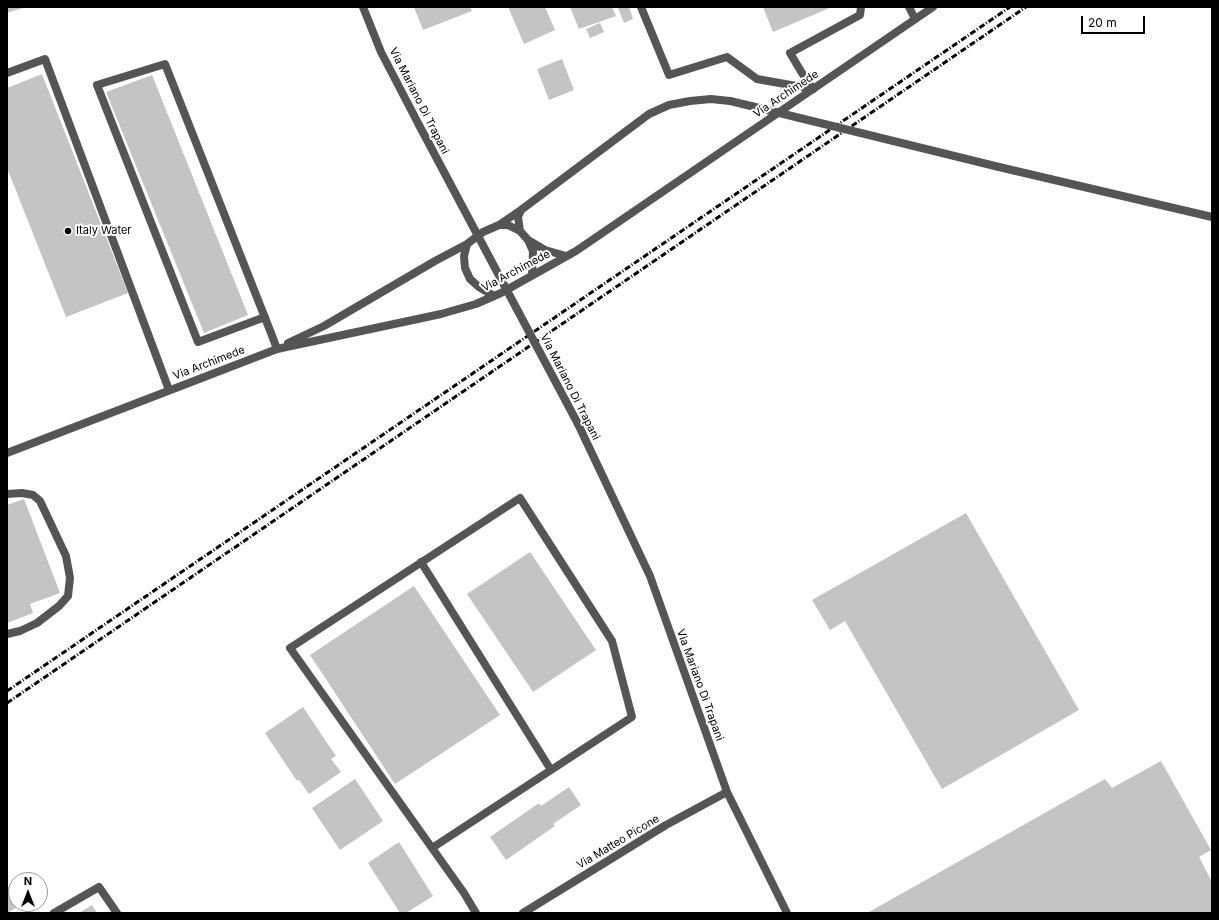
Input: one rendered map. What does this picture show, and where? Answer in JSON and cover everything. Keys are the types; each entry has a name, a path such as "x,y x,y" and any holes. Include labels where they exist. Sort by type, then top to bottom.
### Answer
{"street":[{"name":"Via Mariano Di Trapani","path":"363,7 382,52 419,125 578,424 650,576 727,792 787,913"},
{"path":"641,7 669,75 726,57 757,79 814,88"},
{"path":"814,88 802,73 790,53 860,15 861,7"},
{"path":"909,7 915,20"},
{"name":"Via Archimede","path":"7,453 277,349 441,314 476,304 494,296 576,251 933,7"},
{"path":"7,73 45,60 169,390"},
{"path":"265,317 198,342 97,85 165,64 265,317 277,349 324,326 467,244 483,232 499,225 649,114 670,105 690,101 730,101 999,167 1212,217"},
{"path":"520,230 518,217 521,210"},
{"path":"499,225 508,225 520,230 528,240 533,251 532,276"},
{"path":"528,240 545,250 566,256"},
{"path":"467,244 464,262 470,279 479,287 494,296"},
{"path":"7,494 22,493 32,495 40,501 66,556 70,578 68,596 59,606 37,623 20,631 7,634"},
{"path":"432,848 632,717 612,641 520,498 290,648 432,848 464,893 476,913"},
{"path":"421,562 552,770"},
{"name":"Via Matteo Picone","path":"523,913 652,833 727,792"},
{"path":"54,913 99,887 117,913"}],"building":[{"path":"7,7 26,7 7,13"},
{"path":"414,7 470,7 472,11 423,30"},
{"path":"508,7 545,7 555,30 524,44"},
{"path":"570,7 612,7 616,16 579,29"},
{"path":"629,7 633,19 624,23 618,8"},
{"path":"763,7 832,7 773,32"},
{"path":"600,23 604,32 590,38 586,29"},
{"path":"562,59 574,90 549,100 537,69"},
{"name":"Italy Water","path":"42,74 128,293 66,317 7,168 7,88"},
{"path":"152,75 248,315 204,333 106,92"},
{"path":"24,499 60,593 30,604 33,613 7,623 7,505"},
{"path":"966,513 1079,710 942,789 845,621 830,630 812,600"},
{"path":"530,552 596,650 533,692 467,594"},
{"path":"414,586 500,715 395,784 310,655"},
{"path":"303,707 336,756 331,759 341,772 309,794 299,780 297,781 265,733"},
{"path":"1161,761 1211,850 1199,857 1212,882 1212,913 869,912 1105,779 1112,788"},
{"path":"355,779 383,821 340,850 312,808"},
{"path":"569,787 581,805 553,824 555,826 506,860 490,837 539,803 541,806"},
{"path":"399,842 433,896 406,913 400,913 368,863"},
{"path":"8,887 9,912 7,913"},
{"path":"92,905 97,913 79,913"}],"railway":[{"path":"7,691 1010,7"},
{"path":"7,703 1026,7"}],"place":[{"name":"Italy Water","path":"68,231"}]}
